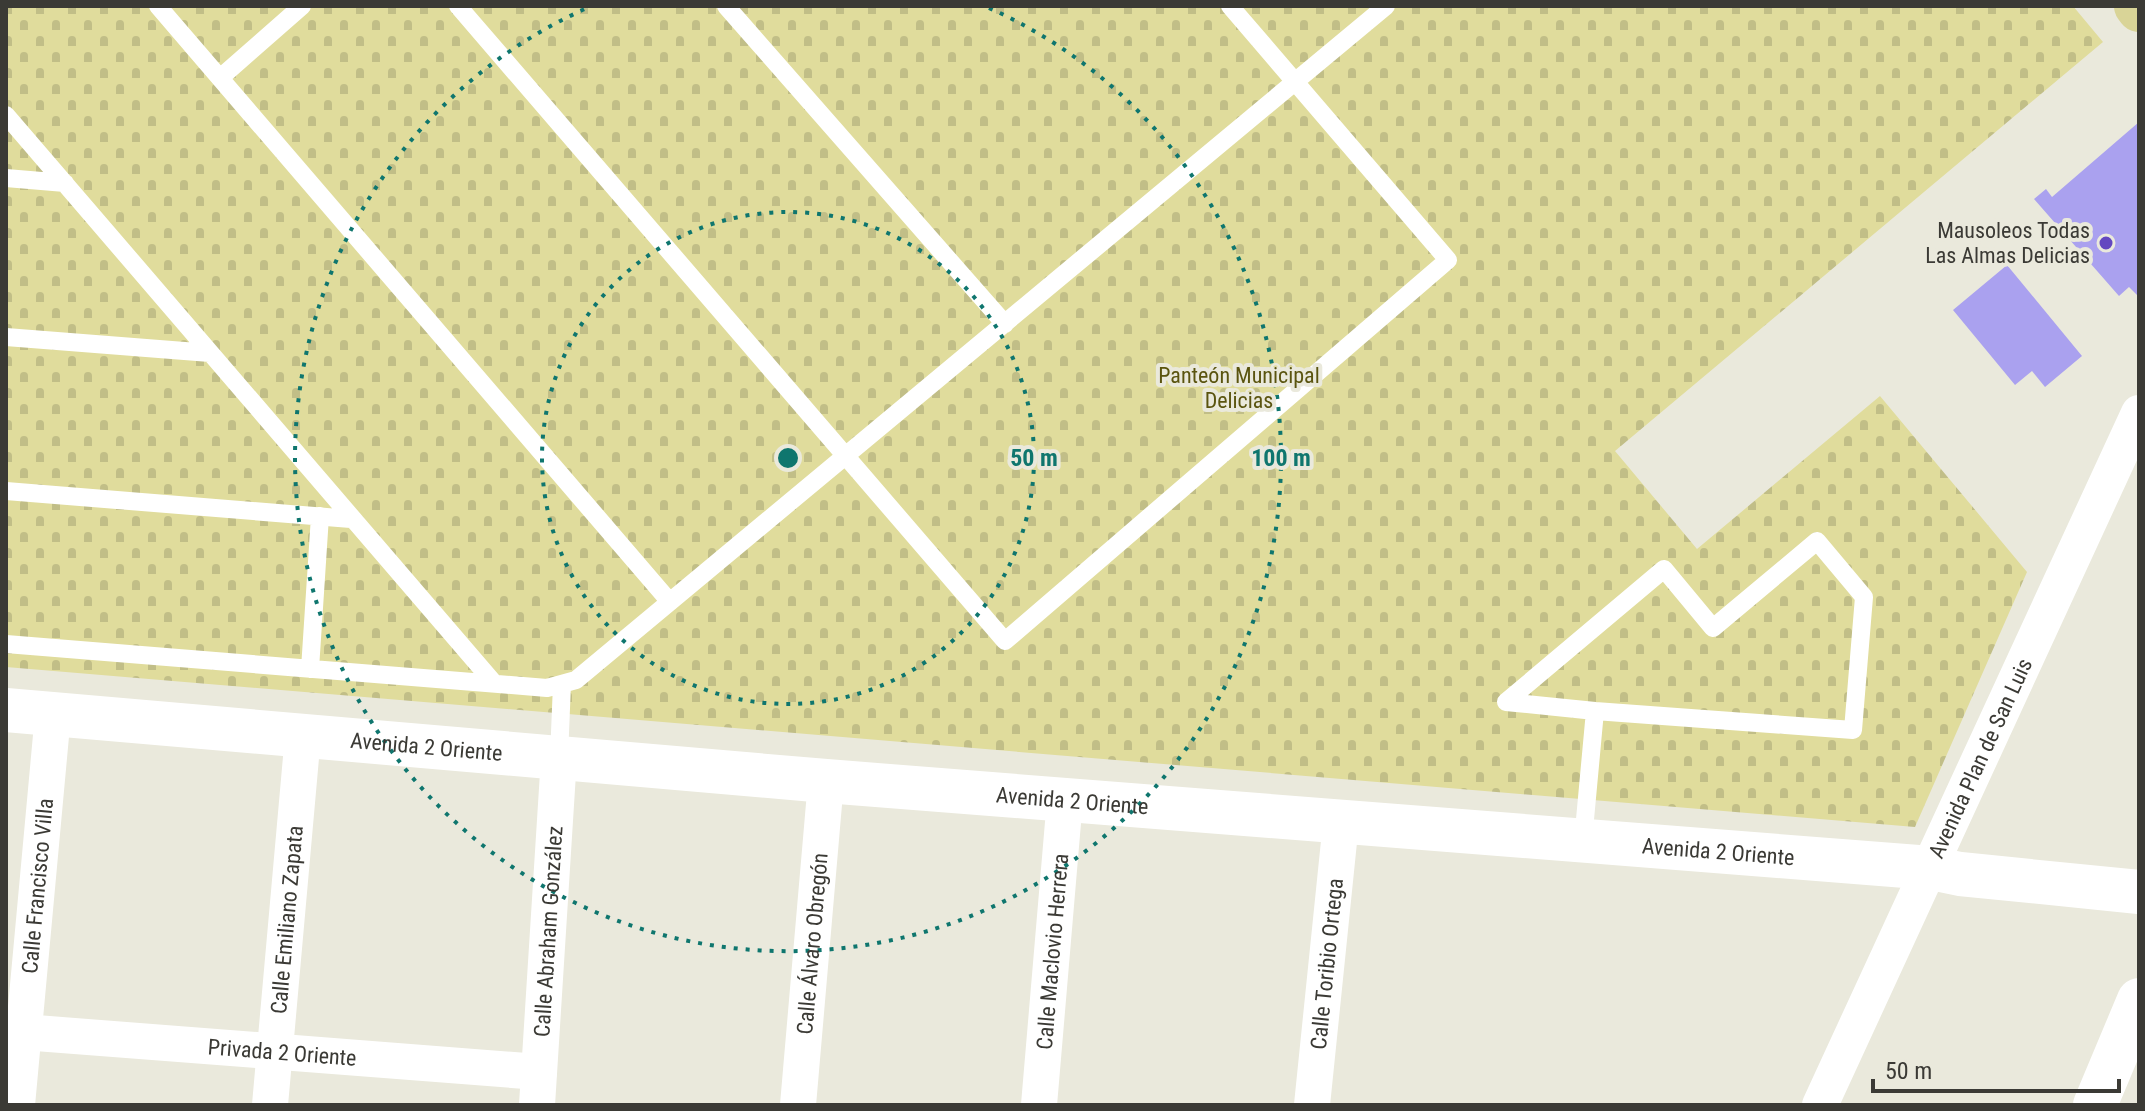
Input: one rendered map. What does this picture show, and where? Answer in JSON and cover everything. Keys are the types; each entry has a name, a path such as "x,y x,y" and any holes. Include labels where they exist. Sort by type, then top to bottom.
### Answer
{"street":[{"name":"Avenida Plan de San Luis","path":"1820,1105 2139,413"},
{"name":"Avenida 2 Oriente","path":"6,710 826,781 1931,868 1960,874 2139,892"},
{"name":"Calle Francisco Villa","path":"17,1105 53,714"},
{"name":"Calle Emiliano Zapata","path":"270,1105 303,735"},
{"name":"Calle Abraham González","path":"538,1089 559,757"},
{"name":"Calle Álvaro Obregón","path":"798,1105 826,781"},
{"name":"Calle Maclovio Herrera","path":"1039,1105 1065,799"},
{"name":"Calle Toribio Ortega","path":"1312,1105 1341,822"},
{"path":"2095,1105 2139,1000"},
{"name":"Privada 2 Oriente","path":"23,1032 275,1052 538,1089"}],"lane":[{"path":"158,6 670,602"},
{"path":"220,78 302,6"},
{"path":"458,6 1005,641 1448,260 1230,6"},
{"path":"726,6 1005,324"},
{"path":"6,644 547,688 576,680 1386,6"},
{"path":"6,115 494,683"},
{"path":"6,178 65,183"},
{"path":"6,337 210,353"},
{"path":"6,491 351,519"},
{"path":"310,669 320,516"},
{"path":"1817,541 1864,597 1853,730 1595,711 1506,702 1664,569 1713,628 1817,541"},
{"path":"559,757 562,684"},
{"path":"1583,841 1595,711"}],"green space":[{"name":"Panteón Municipal Delicias","path":"6,6 2073,6 2103,42 1615,451 1697,549 1880,396 2027,572 1915,827 6,667"}],"building":[{"name":"Mausoleos Todas Las Almas Delicias","path":"2139,122 2139,291 2137,295 2129,287 2119,296 2034,199 2046,189 2052,197"},
{"path":"2007,265 2082,356 2045,387 2032,371 2015,385 1953,310"}],"place":[{"name":"Mausoleos Todas Las Almas Delicias","path":"2106,243"}]}
